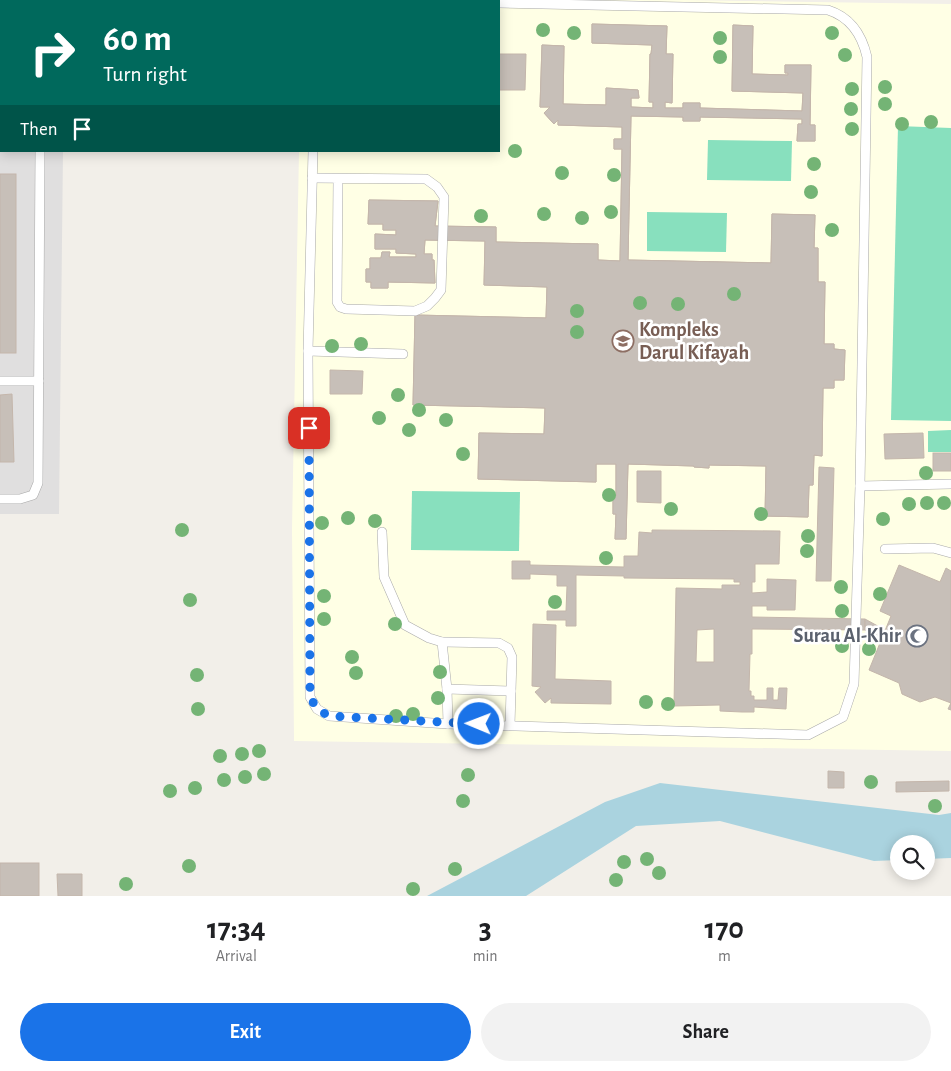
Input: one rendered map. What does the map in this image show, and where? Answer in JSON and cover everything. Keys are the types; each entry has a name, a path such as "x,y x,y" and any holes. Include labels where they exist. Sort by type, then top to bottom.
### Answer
{"lane":[{"path":"313,152 308,352 310,697 317,709 329,716 448,724 808,735 843,717 854,684 860,486 868,56 864,42 854,28 837,13 828,10 500,3"},
{"path":"0,499 20,499 33,495 38,483 40,152"},
{"path":"312,178 426,179 437,186 444,197 445,214 441,290 427,306 415,311 346,310 340,307 337,302 338,179"},
{"path":"308,352 403,354"},
{"path":"0,381 39,381"},
{"path":"860,486 951,484"},
{"path":"382,532 384,578 405,625 429,638 442,642 499,643 508,648 512,657 510,725"},
{"path":"885,550 934,548 951,553"},
{"path":"442,642 447,689 448,724"},
{"path":"447,689 511,690"}],"shaded area":[{"name":"Kompleks Darul Kifayah","path":"500,0 682,0 951,4 951,751 294,741 292,530 299,152 500,152"},
{"path":"0,152 63,152 59,514 0,514"}],"green space":[{"path":"898,126 951,128 951,421 891,420"},
{"path":"708,140 792,141 791,181 707,180"},
{"path":"647,212 727,213 726,252 647,251"},
{"path":"951,430 951,452 928,452 928,431"},
{"path":"412,491 520,492 519,551 411,550"}],"water":[{"path":"660,783 939,815 951,813 951,858 935,859 935,835 890,835 890,860 874,861 720,821 636,826 526,896 427,896 605,802"}],"building":[{"path":"592,24 667,26 666,54 673,54 672,103 665,102 665,108 683,108 683,103 700,103 700,108 802,111 803,93 732,91 733,25 753,26 752,74 788,75 788,73 785,73 785,65 811,65 810,125 815,125 815,141 797,141 798,124 802,124 802,119 700,117 700,121 683,121 683,117 631,116 628,260 771,263 772,214 815,215 814,248 818,248 818,282 825,282 824,344 834,344 834,349 845,350 844,380 834,380 834,388 823,388 822,456 814,455 813,485 809,485 808,517 765,516 766,466 709,465 709,468 628,464 626,539 615,539 616,514 613,514 613,496 616,496 616,464 596,464 596,482 478,479 479,433 544,434 545,408 413,405 415,315 546,318 547,287 484,285 485,241 425,240 424,254 432,254 432,260 434,260 435,283 388,282 388,288 371,288 371,282 366,282 366,269 370,269 370,258 381,258 382,252 390,252 389,257 416,257 416,254 396,253 396,249 375,249 375,234 396,235 396,230 383,230 383,224 368,224 369,200 438,201 435,226 496,227 496,242 598,244 598,260 620,261 622,149 614,149 614,139 622,139 622,127 558,125 558,120 554,124 544,113 550,107 540,107 542,45 564,46 563,104 606,105 606,88 638,90 639,98 631,98 631,107 653,108 653,102 649,102 650,54 652,45 592,43","holes":["598,272 698,274 697,325 597,323","713,274 745,275 744,301 762,301 762,339 733,338 733,326 712,325","559,286 585,287 582,434 556,434","732,355 761,355 761,372 732,372","732,388 761,388 760,429 742,429 742,452 710,451 710,401 732,401","595,399 695,401 694,451 596,449"]},
{"path":"592,24 667,26 666,54 673,54 672,103 665,102 665,108 683,108 683,103 700,103 700,108 802,111 803,93 732,91 733,25 753,26 752,74 788,75 788,73 785,73 785,65 811,65 810,125 815,125 815,141 797,141 798,124 802,124 802,119 700,117 700,121 683,121 683,117 631,116 628,260 771,263 772,214 815,215 814,248 818,248 818,282 825,282 824,344 834,344 834,349 845,350 844,380 834,380 834,388 823,388 822,456 814,455 813,485 809,485 808,517 765,516 766,466 709,465 709,468 628,464 626,539 615,539 616,514 613,514 613,496 616,496 616,464 596,464 596,482 478,479 479,433 544,434 545,408 413,405 415,315 546,318 547,287 484,285 485,241 425,240 424,254 432,254 432,260 434,260 435,283 388,282 388,288 371,288 371,282 366,282 366,269 370,269 370,258 381,258 382,252 390,252 389,257 416,257 416,254 396,253 396,249 375,249 375,234 396,235 396,230 383,230 383,224 368,224 369,200 438,201 435,226 496,227 496,242 598,244 598,260 620,261 622,149 614,149 614,139 622,139 622,127 558,125 558,120 554,124 544,113 550,107 540,107 542,45 564,46 563,104 606,105 606,88 638,90 639,98 631,98 631,107 653,108 653,102 649,102 650,54 652,45 592,43"},
{"path":"500,54 526,54 525,90 500,90"},
{"path":"0,174 16,174 16,353 0,353"},
{"path":"330,370 363,371 362,394 330,394"},
{"path":"12,394 14,462 0,462 0,395"},
{"path":"923,433 924,458 885,459 884,434"},
{"path":"933,453 951,453 951,471 933,471"},
{"path":"819,467 834,468 831,581 816,581"},
{"path":"637,471 661,471 661,503 637,502"},
{"path":"652,530 780,531 779,564 755,564 755,582 752,582 752,593 767,592 767,579 796,580 795,610 767,610 767,606 752,606 752,617 865,619 865,630 752,629 749,691 751,691 751,696 754,696 754,700 767,700 767,688 773,688 773,700 778,700 779,688 787,688 786,709 754,707 754,712 742,712 720,711 720,705 674,706 676,588 722,589 722,585 740,585 740,582 734,582 734,579 624,578 624,576 576,575 576,626 566,626 566,620 547,620 547,611 566,611 567,586 557,586 557,575 530,574 530,579 512,579 512,561 530,561 530,565 624,567 624,556 638,556 639,532 652,533","holes":["714,629 714,662 696,662 697,630"]},
{"name":"Surau Al-Khir","path":"899,565 940,582 946,568 951,571 951,703 935,697 920,702 902,694 899,683 869,670 891,616 880,611"},
{"path":"865,619 885,630 881,641 865,630"},
{"path":"533,624 556,625 555,679 611,681 611,704 551,703 551,698 545,703 535,692 541,687 532,686"},
{"path":"828,771 844,772 844,788 828,788"},
{"path":"949,781 949,791 896,792 896,782"},
{"path":"0,863 39,863 39,896 0,896"},
{"path":"57,874 82,874 82,896 58,896"}],"place":[{"name":"Kompleks Darul Kifayah","path":"623,341"},
{"name":"Surau Al-Khir","path":"917,636"}],"route":[{"path":"309,428 310,697 317,709 329,716 448,724 479,724"}]}
